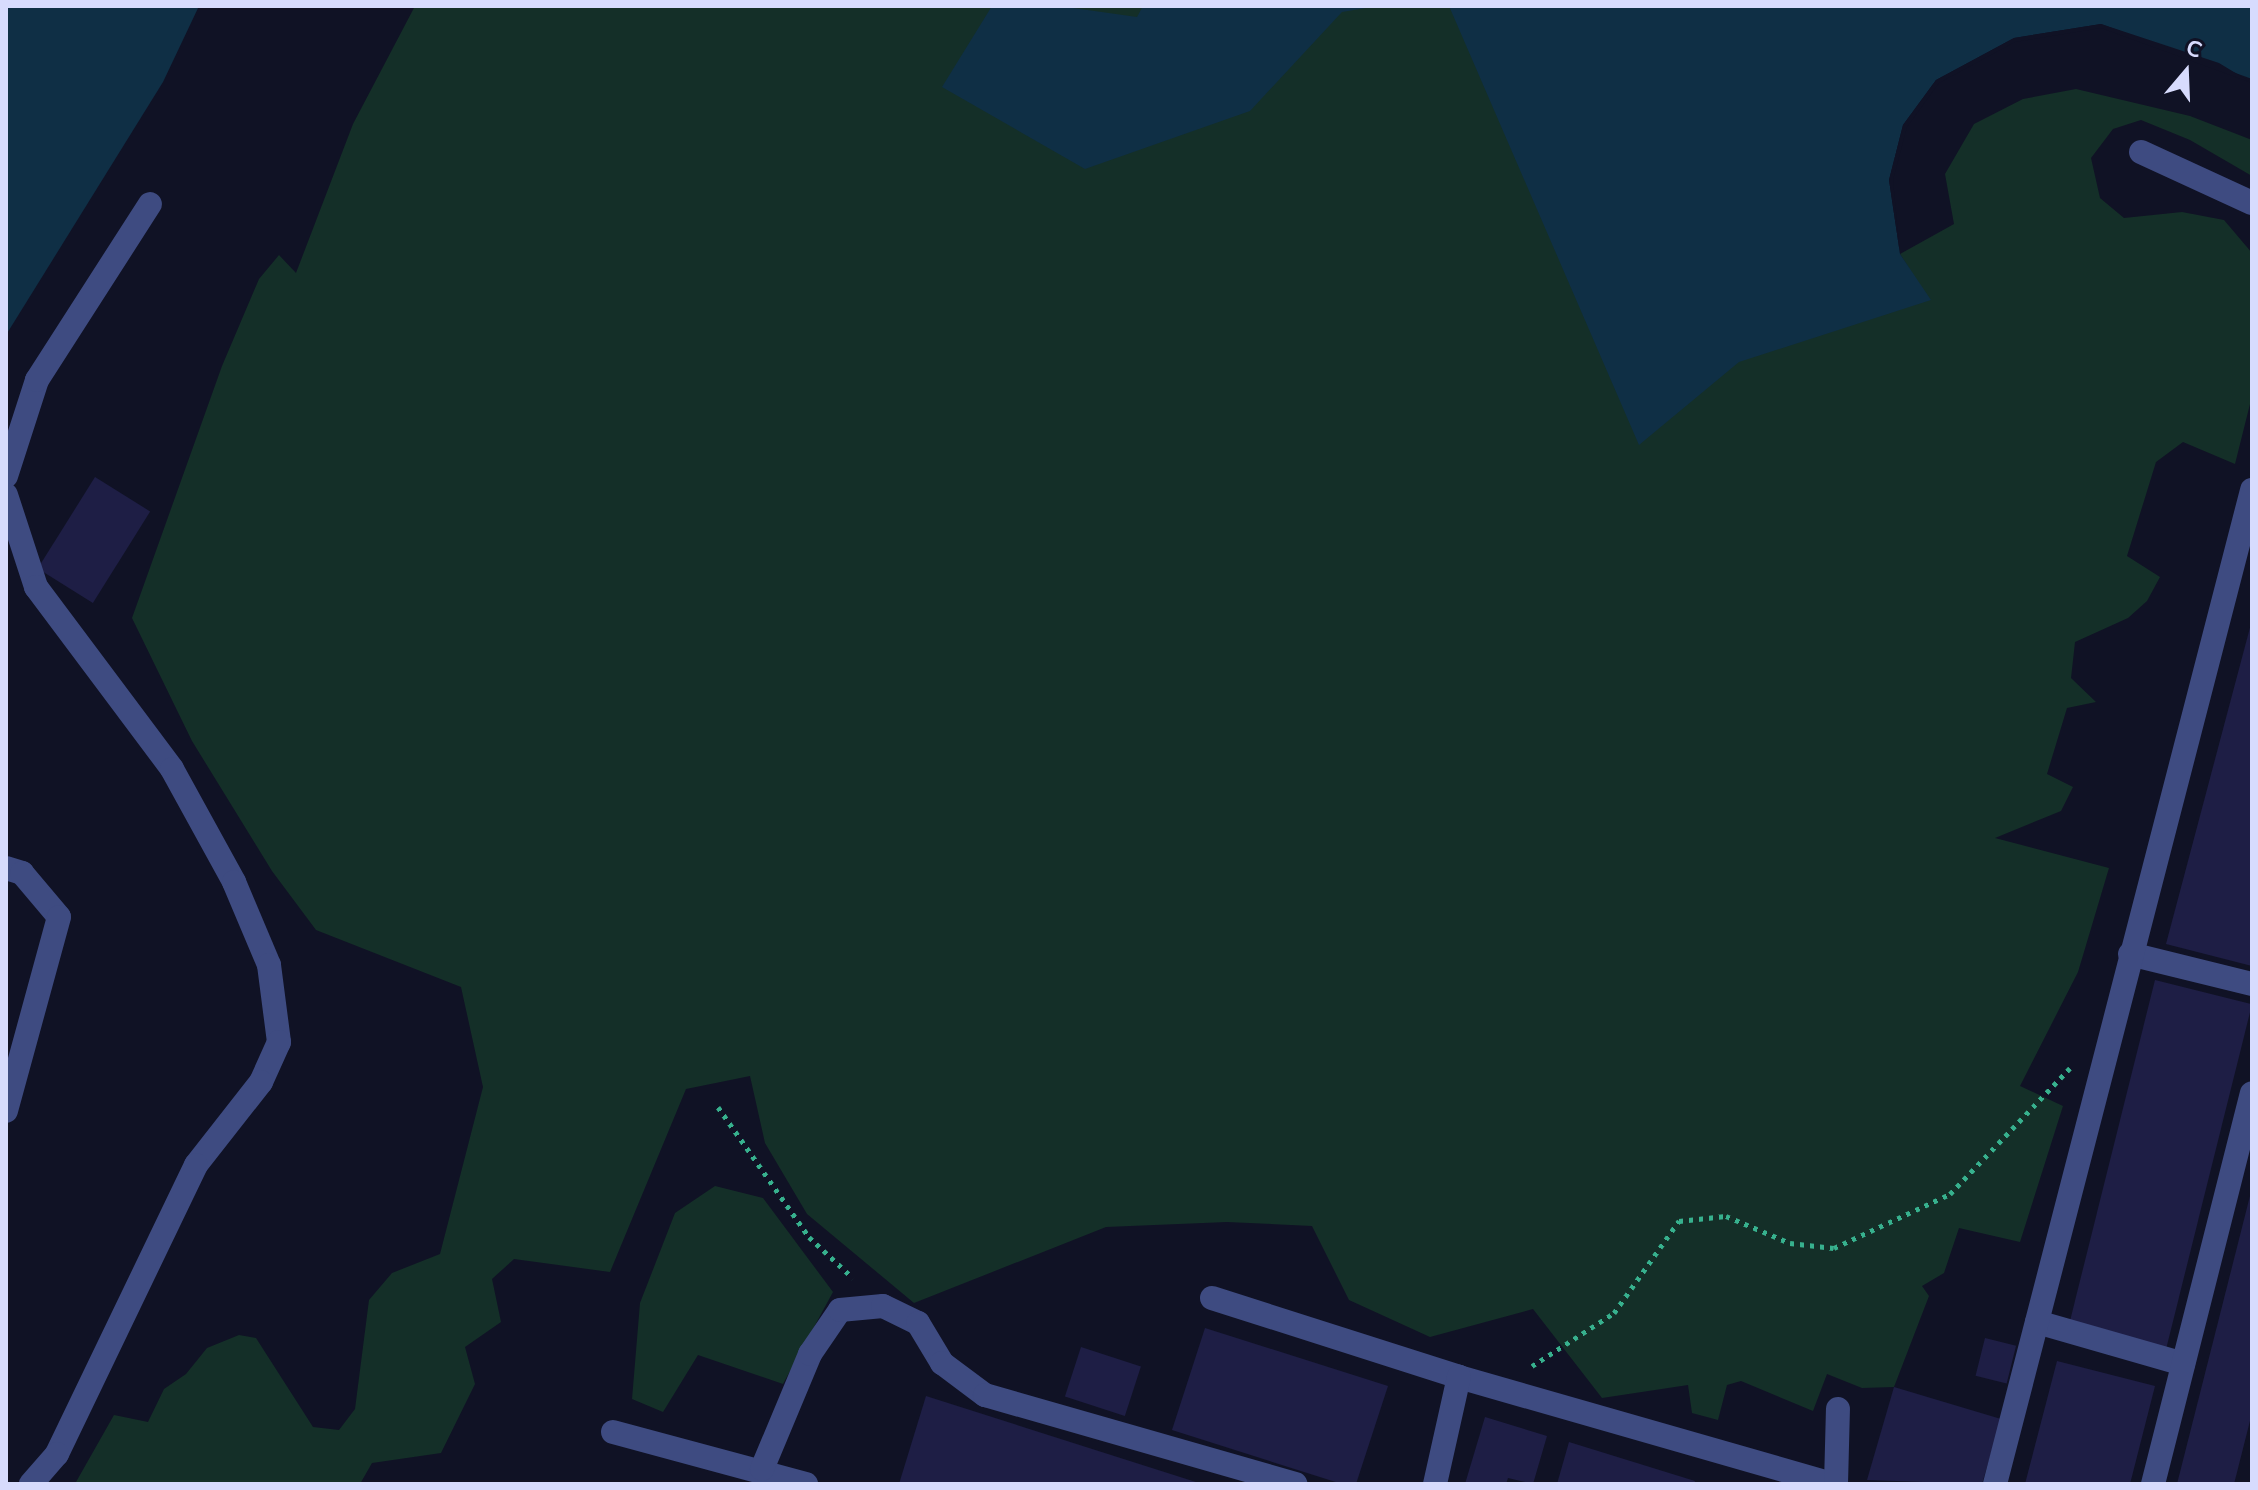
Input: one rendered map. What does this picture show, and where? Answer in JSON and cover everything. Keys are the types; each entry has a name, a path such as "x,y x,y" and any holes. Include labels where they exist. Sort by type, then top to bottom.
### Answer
{"lane":[{"path":"2141,152 2252,203"},
{"path":"6,476 37,380 150,204"},
{"path":"1995,1484 2252,490"},
{"path":"6,495 36,587 172,769 234,882 269,965 279,1042 261,1082 196,1165 57,1454 31,1484"},
{"path":"6,868 22,873 59,917 6,1111"},
{"path":"2130,954 2252,984"},
{"path":"2153,1484 2252,1093"},
{"path":"1212,1298 1459,1377 1835,1484 1838,1409"},
{"path":"762,1469 810,1354 840,1310 883,1306 918,1323 942,1363 985,1395 1296,1484"},
{"path":"2037,1322 2183,1364"},
{"path":"1435,1484 1459,1377"},
{"path":"613,1432 762,1469 806,1484"}],"path":[{"path":"1497,1388 1614,1313 1679,1221 1726,1216 1790,1243 1834,1248 1950,1194 2112,1024"},
{"path":"718,1107 809,1237 883,1306"}],"green space":[{"path":"415,6 1840,6 1845,224 1928,298 1900,254 1954,224 1945,174 1974,124 2023,99 2076,89 2190,116 2252,140 2252,176 2190,140 2141,120 2113,129 2091,158 2100,198 2124,218 2182,212 2224,220 2252,253 2252,396 2235,464 2183,442 2156,462 2127,556 2160,577 2147,601 2128,618 2075,642 2071,678 2096,702 2067,708 2047,774 2073,787 2061,811 1995,838 2109,868 2078,972 2020,1086 2063,1106 2020,1242 1959,1228 1944,1273 1922,1286 1929,1296 1894,1387 1862,1388 1827,1374 1813,1411 1741,1381 1727,1385 1718,1420 1692,1413 1688,1385 1602,1398 1533,1309 1430,1337 1349,1300 1312,1226 1227,1222 1106,1227 914,1303 807,1214 765,1143 750,1076 686,1089 610,1272 514,1259 492,1279 501,1322 465,1347 475,1384 441,1453 372,1463 360,1484 76,1482 114,1415 148,1422 164,1389 186,1374 207,1348 239,1335 256,1338 313,1427 339,1430 355,1409 369,1300 392,1273 440,1254 483,1087 461,987 316,930 272,871 192,741 132,618 222,366 259,279 279,255 296,273 353,124"},
{"path":"715,1186 763,1198 833,1292 783,1384 698,1355 663,1412 632,1399 640,1303 675,1213"}],"water":[{"path":"6,6 199,6 163,82 6,335"},
{"path":"992,6 1059,6 1137,17 1143,6 1378,6 1342,12 1250,111 1085,169 942,87"},
{"path":"1449,6 2252,6 2252,79 2101,24 2014,38 1936,80 1903,125 1889,180 1900,254 1931,300 1739,362 1639,445"}],"pier":[{"path":"2101,24 2219,63 2252,83 2101,28 2015,42 1939,83 1907,127 1893,180 1900,254 1889,180 1903,125 1936,80 2014,38"}],"building":[{"path":"95,477 150,511 93,603 38,569"},
{"path":"2252,620 2252,966 2166,944"},
{"path":"2155,980 2252,1004 2166,1349 2069,1324"},
{"path":"2251,1192 2252,1413 2234,1484 2177,1484"},
{"path":"1205,1328 1388,1386 1356,1484 1342,1484 1172,1430"},
{"path":"1985,1338 2016,1346 2007,1384 1976,1376"},
{"path":"1081,1347 1141,1366 1125,1416 1065,1396"},
{"path":"2057,1361 2155,1386 2130,1484 2025,1484"},
{"path":"1894,1387 2001,1419 1982,1484 1867,1480"},
{"path":"926,1396 1199,1483 1199,1484 899,1484"},
{"path":"1485,1417 1547,1436 1533,1484 1508,1478 1506,1484 1465,1484"},
{"path":"1569,1442 1695,1481 1694,1484 1557,1484"}]}
